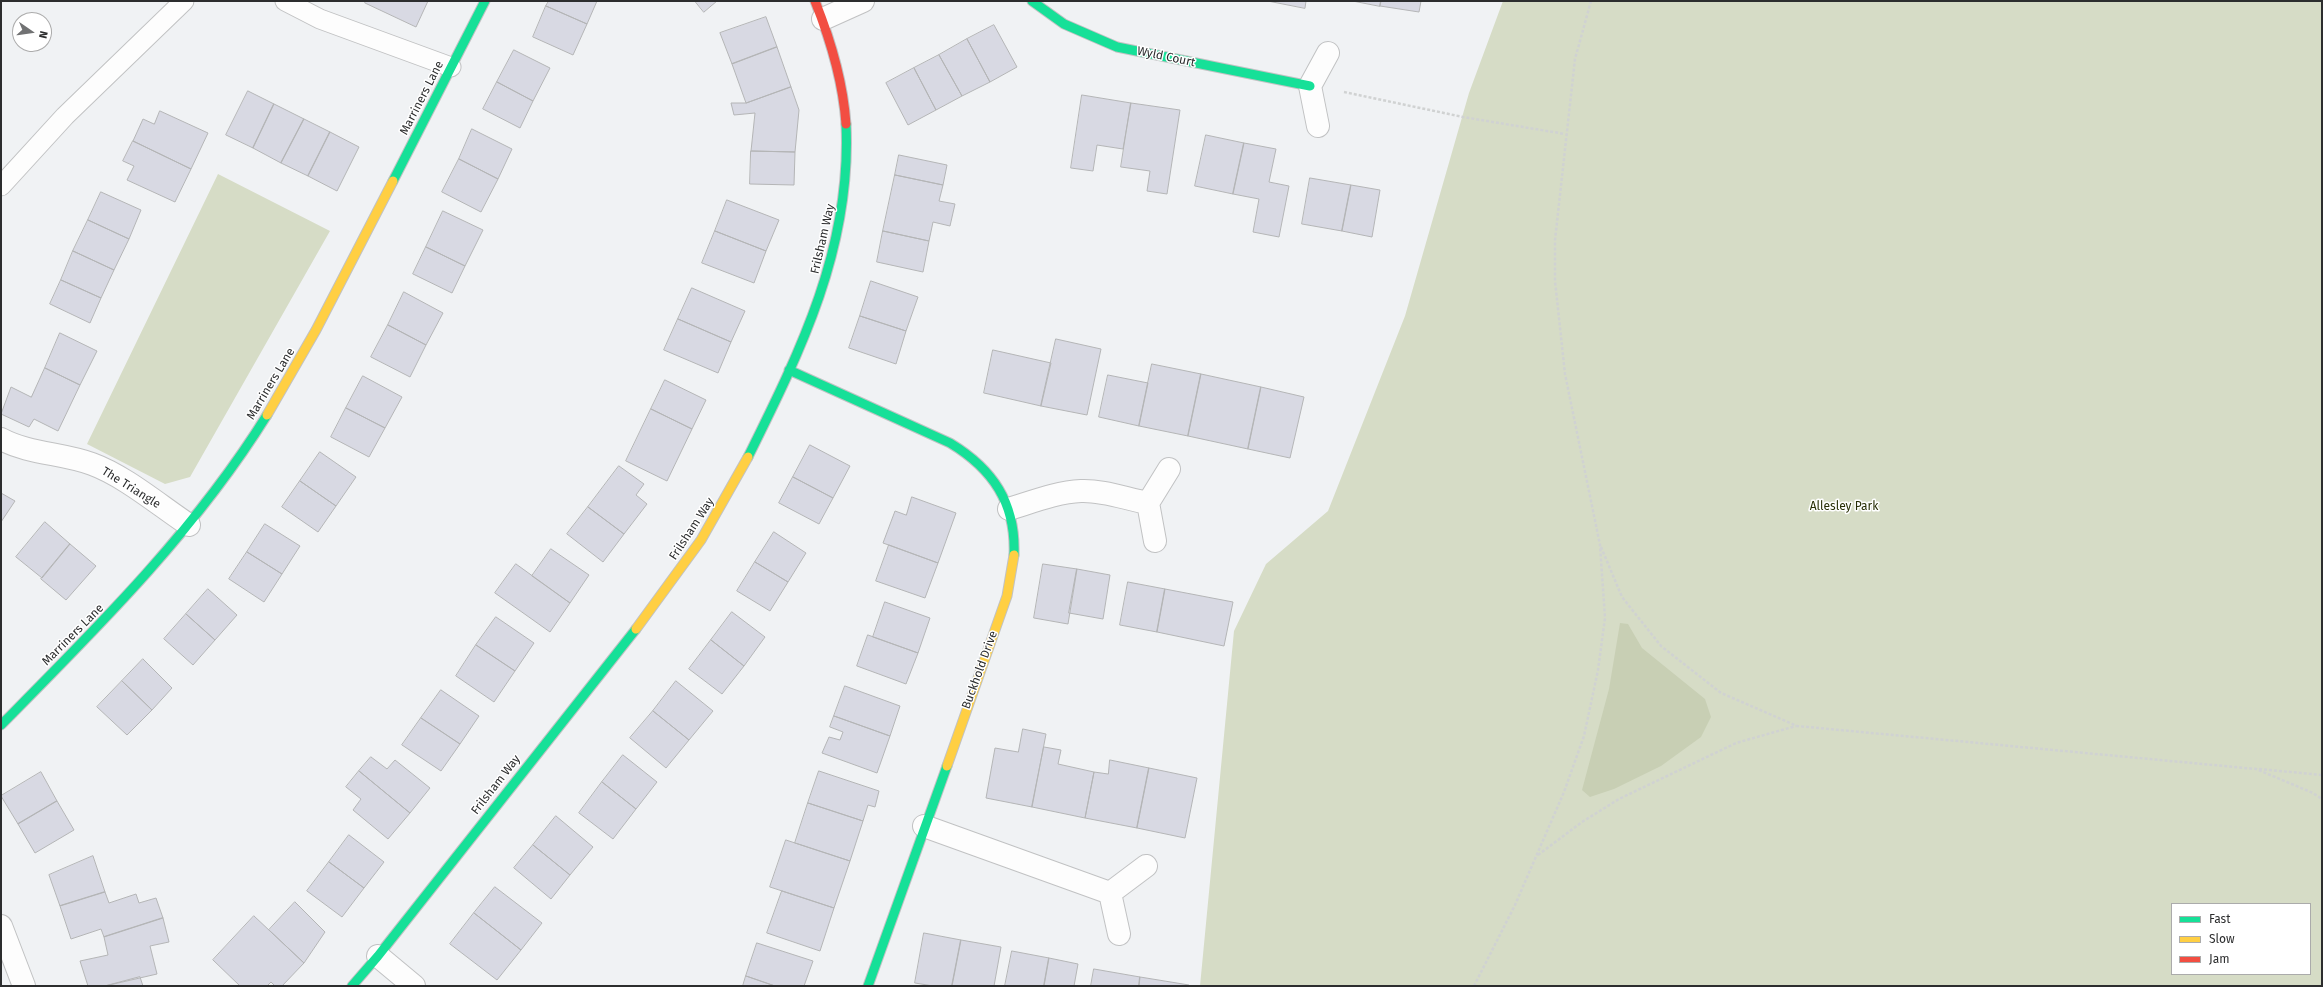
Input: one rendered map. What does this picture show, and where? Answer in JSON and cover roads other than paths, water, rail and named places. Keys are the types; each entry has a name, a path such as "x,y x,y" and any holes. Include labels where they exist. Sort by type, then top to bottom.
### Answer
{"street":[{"name":"Marriners Lane","path":"1,725 118,607 189,525 247,446 310,343 484,1"},
{"path":"819,10 863,1"},
{"name":"Wyld Court","path":"1032,1 1064,24 1116,47 1310,86"},
{"name":"Frilsham Way","path":"352,986 378,956 687,560 736,483 789,370 820,299 830,268 842,214 848,158 845,106 837,59 819,10"},
{"path":"1318,126 1310,86 1328,53"},
{"name":"Buckhold Drive","path":"789,370 950,443 986,470 1009,509 1014,531 1015,554 1007,596 868,986"},
{"name":"The Triangle","path":"1,440 34,452 67,456 93,464 118,478 189,525"},
{"path":"1155,541 1148,503 1169,469"},
{"path":"1009,509 1065,493 1082,491 1097,492 1148,503"},
{"path":"924,826 1110,893"},
{"path":"1110,893 1146,866"},
{"path":"1110,893 1119,934"},
{"path":"1,926 24,986"},
{"path":"378,956 414,986"}],"lane":[{"path":"1,186 71,110 184,1"},
{"path":"285,1 320,19 451,68"}],"park label":[{"name":"Allesley Park","path":"1844,507"}]}
